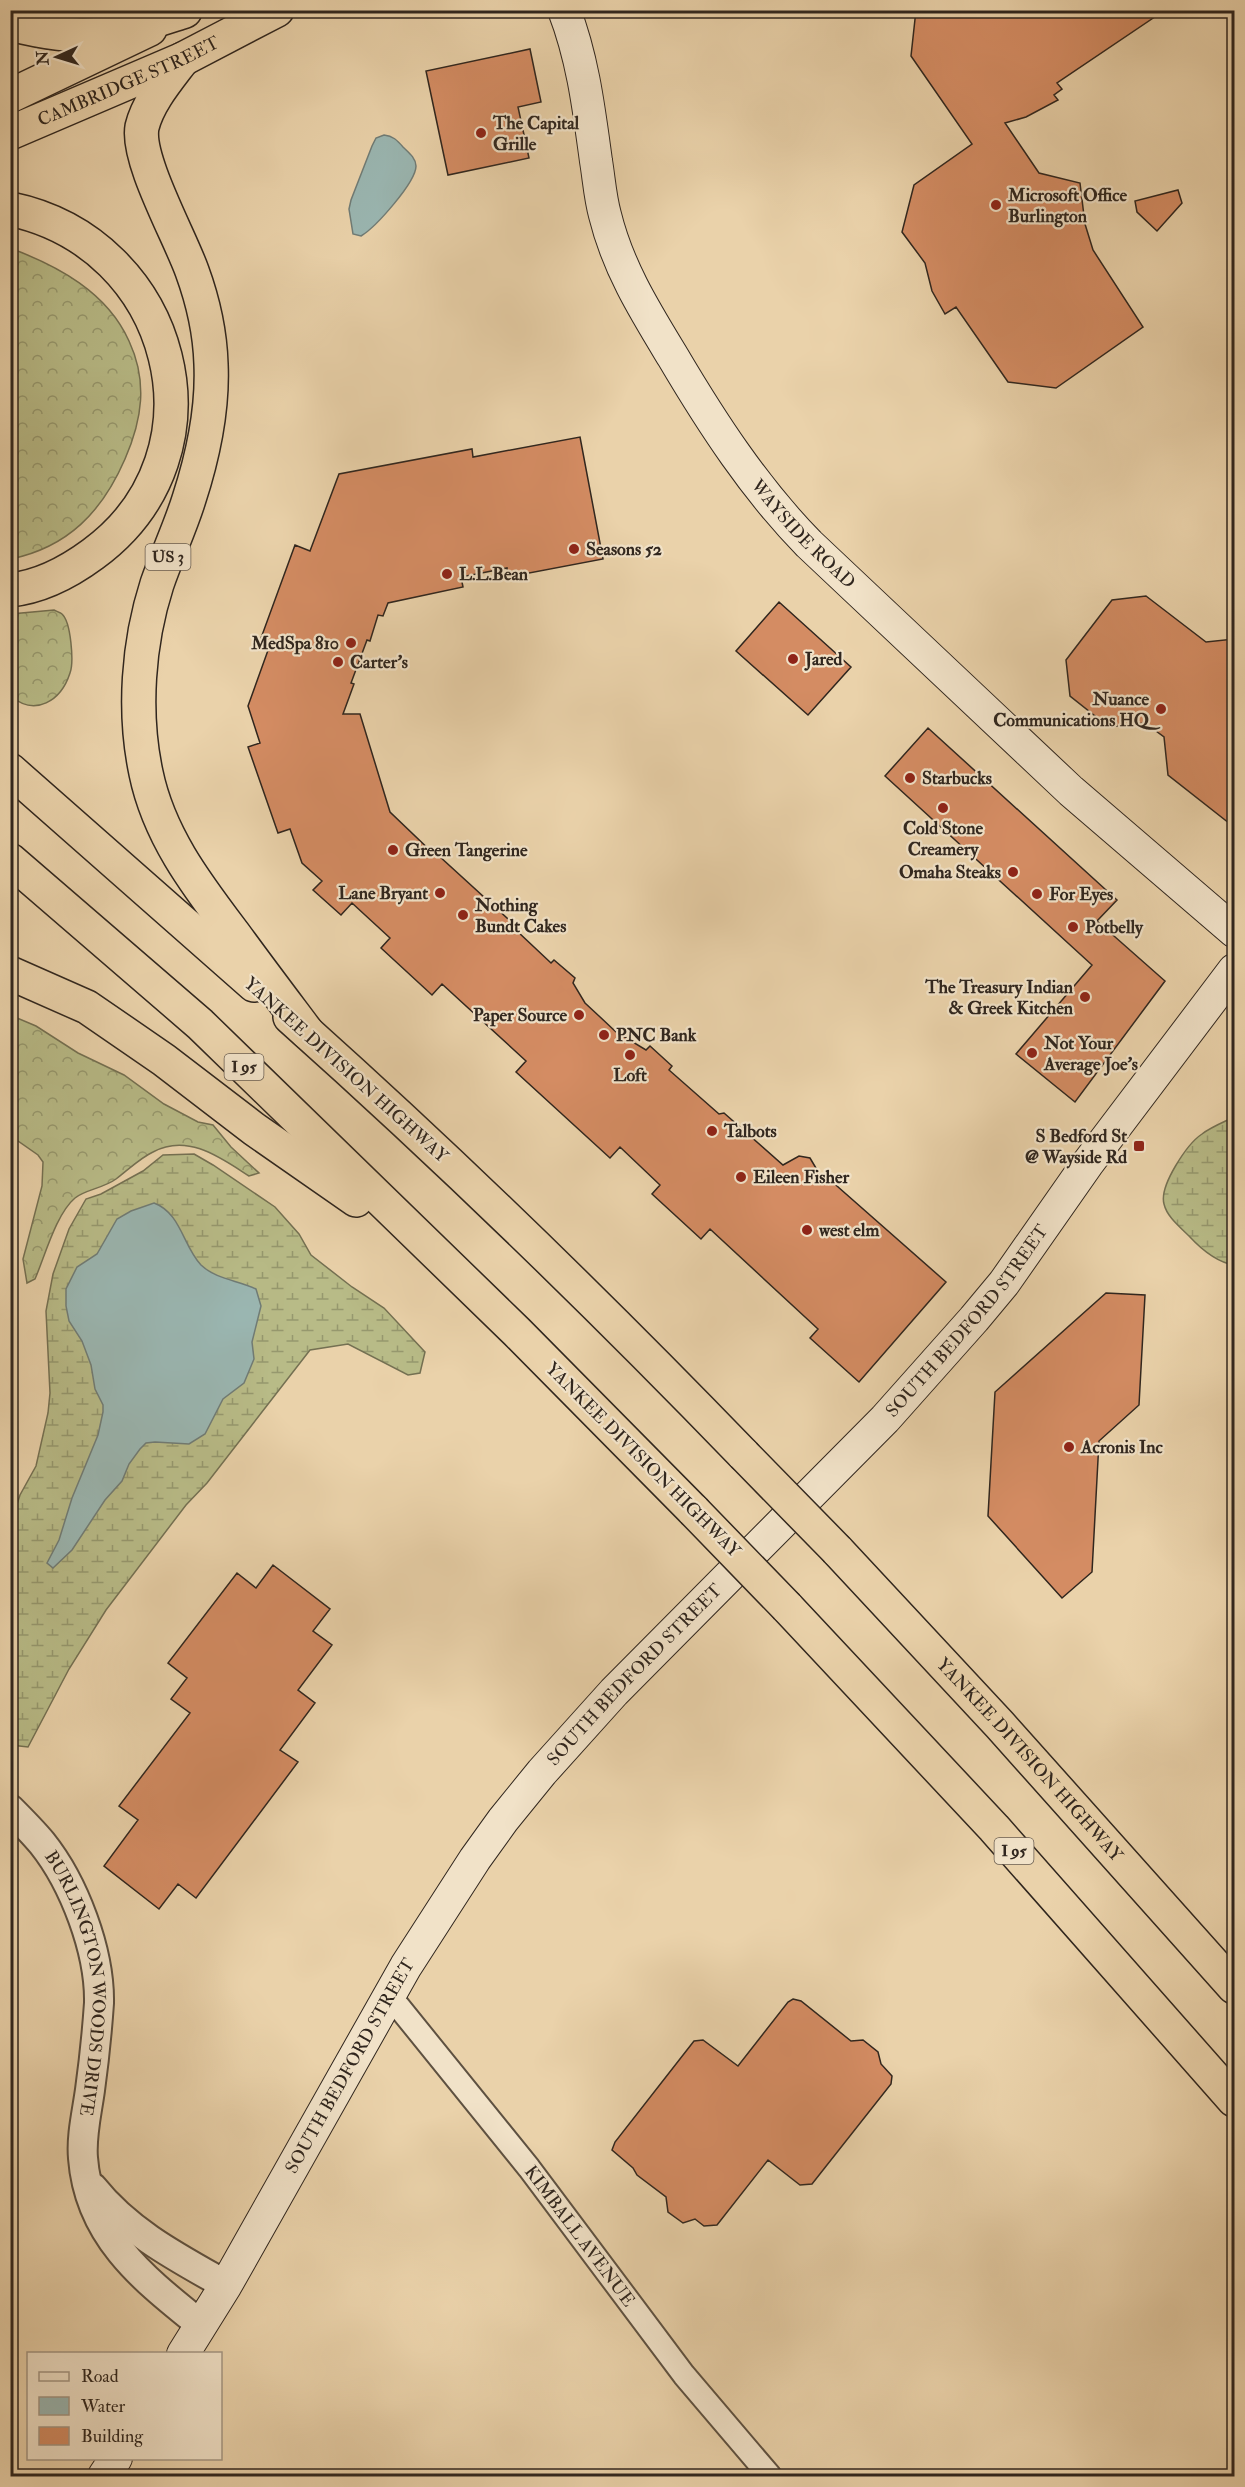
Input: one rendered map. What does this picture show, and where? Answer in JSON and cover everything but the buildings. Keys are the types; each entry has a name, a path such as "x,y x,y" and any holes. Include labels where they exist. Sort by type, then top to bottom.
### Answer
{"highway":[{"name":"CAMBRIDGE STREET","path":"10,133 183,59 277,10"},
{"name":"CAMBRIDGE STREET","path":"10,96 89,60 186,11"},
{"path":"10,24 41,31 87,35 110,32 186,11"},
{"name":"US 3","path":"183,59 147,112 141,140 146,164 192,270 207,315 211,391 203,446 189,499 158,583 147,626 142,654 139,713 141,746 146,776 155,805 180,860 307,1032"},
{"path":"10,209 28,213 71,232 100,251 126,278 139,294 161,337 171,387 168,436 162,458 155,478 141,504 125,525 104,546 83,561 39,583 10,590"},
{"name":"YANKEE DIVISION HIGHWAY","path":"10,770 372,1089 619,1327 837,1550 1000,1725 1234,1987"},
{"name":"YANKEE DIVISION HIGHWAY","path":"10,860 200,1024 467,1286 517,1332 694,1510 994,1828 1234,2100"},
{"path":"10,973 87,1006 254,1130 354,1199 467,1286"}],"main road":[{"name":"WAYSIDE ROAD","path":"564,10 580,64 604,212 619,262 634,294 681,372 753,479 809,544 1071,791 1234,931"},
{"name":"SOUTH BEDFORD STREET","path":"184,2352 226,2285 434,1921 475,1859 542,1772 614,1692 885,1419 943,1356 1004,1283 1095,1153 1234,970"},
{"path":"104,2476 115,2460"}],"street":[{"name":"BURLINGTON WOODS DRIVE","path":"10,1809 43,1844 62,1875 85,1926 99,1978 97,2032 83,2157 89,2194 97,2216 115,2245 162,2293 201,2325"},
{"name":"KIMBALL AVENUE","path":"390,1996 530,2168 684,2375 770,2476"},
{"path":"86,2175 94,2189 110,2207 139,2233 226,2285"}],"green space":[{"path":"10,248 63,272 108,308 129,341 139,371 141,386 139,415 131,444 116,478 94,511 66,536 50,546 11,559"},
{"path":"54,610 62,614 68,625 72,652 70,673 66,683 54,698 46,703 29,705 11,696 11,614"},
{"path":"10,1015 36,1026 78,1053 124,1075 164,1104 198,1122 213,1125 231,1147 259,1173 249,1176 216,1155 191,1146 166,1147 153,1152 116,1179 84,1193 68,1205 52,1236 35,1279 27,1283 23,1259 42,1186 43,1162 38,1155 11,1136"},
{"path":"1234,1117 1234,1265 1215,1258 1174,1222 1164,1204 1164,1196 1176,1166 1196,1139 1206,1131"},
{"path":"194,1154 275,1207 299,1234 311,1255 352,1287 384,1308 425,1352 420,1373 408,1375 348,1344 310,1350 207,1483 186,1505 106,1610 69,1669 28,1747 11,1745 10,1526 20,1495 36,1466 48,1413 50,1393 46,1311 53,1274 69,1229 86,1199 101,1194 143,1171 163,1155"}],"water":[{"path":"384,135 395,139 415,160 414,173 403,193 376,224 361,236 353,234 349,209 351,200 376,138"},
{"path":"154,1203 170,1214 201,1265 214,1274 256,1289 261,1306 252,1342 254,1359 244,1383 223,1399 205,1434 189,1444 155,1442 146,1443 140,1449 129,1464 122,1481 105,1500 72,1550 53,1568 47,1563 59,1540 72,1498 98,1435 103,1412 103,1405 95,1389 91,1365 82,1341 69,1321 66,1289 77,1267 97,1254 117,1219"}],"place":[{"name":"The Capital Grille","path":"481,133"},
{"name":"Microsoft Office Burlington","path":"996,205"},
{"name":"Seasons 52","path":"574,549"},
{"name":"L.L.Bean","path":"447,574"},
{"name":"MedSpa 810","path":"351,643"},
{"name":"Jared","path":"793,659"},
{"name":"Carter's","path":"338,662"},
{"name":"Nuance Communications HQ","path":"1161,709"},
{"name":"Starbucks","path":"910,778"},
{"name":"Cold Stone Creamery","path":"943,808"},
{"name":"Green Tangerine","path":"393,850"},
{"name":"Omaha Steaks","path":"1013,872"},
{"name":"Lane Bryant","path":"440,893"},
{"name":"For Eyes","path":"1037,894"},
{"name":"Nothing Bundt Cakes","path":"463,915"},
{"name":"Potbelly","path":"1073,927"},
{"name":"The Treasury Indian & Greek Kitchen","path":"1085,997"},
{"name":"Paper Source","path":"579,1015"},
{"name":"PNC Bank","path":"604,1035"},
{"name":"Not Your Average Joe's","path":"1032,1053"},
{"name":"Loft","path":"630,1055"},
{"name":"Talbots","path":"712,1131"},
{"name":"S Bedford St @ Wayside Rd","path":"1139,1146"},
{"name":"Eileen Fisher","path":"741,1177"},
{"name":"west elm","path":"807,1230"},
{"name":"Acronis Inc","path":"1069,1447"}]}
